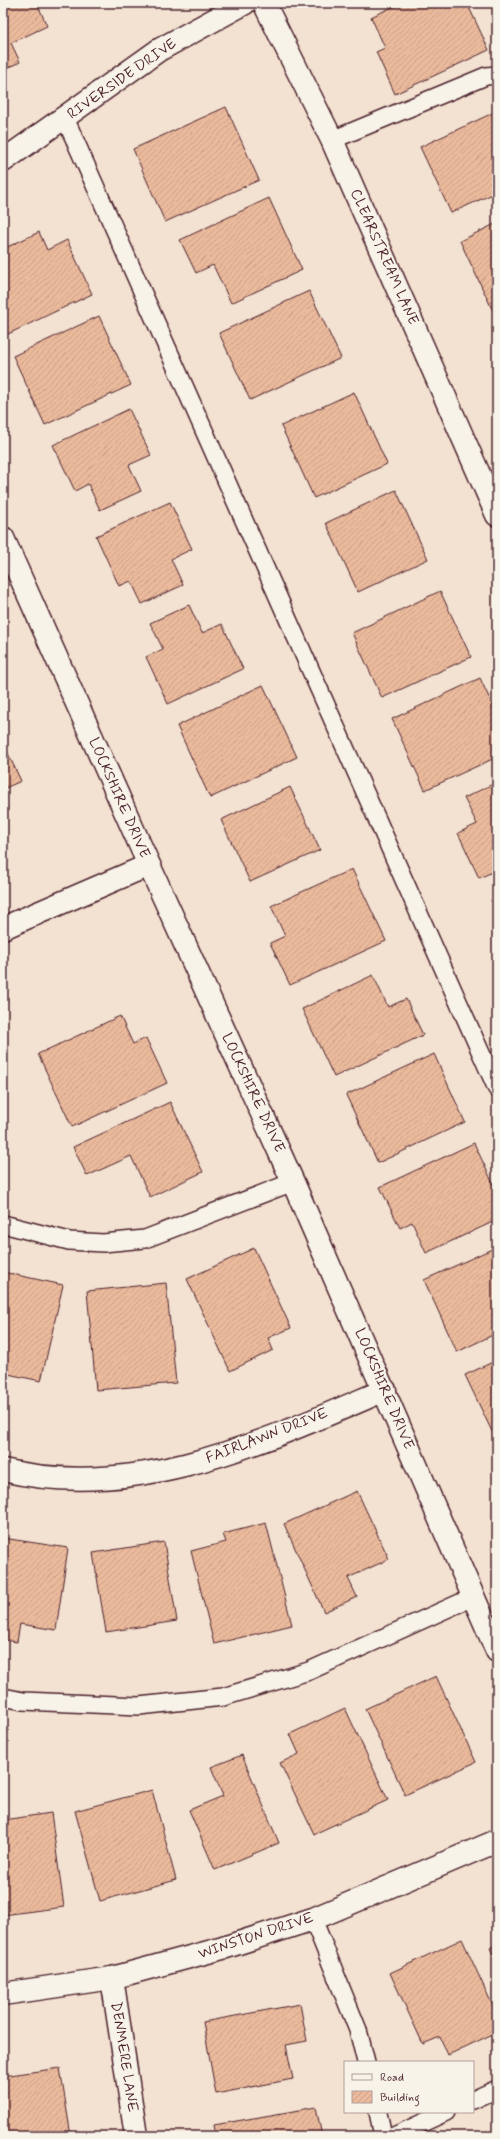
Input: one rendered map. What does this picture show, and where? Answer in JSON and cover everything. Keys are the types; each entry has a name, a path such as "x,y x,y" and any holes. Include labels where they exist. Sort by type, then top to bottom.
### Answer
{"street":[{"name":"RIVERSIDE DRIVE","path":"3,161 66,118 159,50 245,3"},
{"name":"CLEARSTREAM LANE","path":"264,3 332,140 497,515"},
{"name":"LOCKSHIRE DRIVE","path":"3,538 149,865 294,1182 473,1597 492,1621 497,1651"},
{"path":"3,928 149,865"},
{"name":"FAIRLAWN DRIVE","path":"3,1470 31,1477 102,1479 153,1472 205,1461 271,1438 385,1390"},
{"name":"WINSTON DRIVE","path":"3,1994 112,1978 223,1948 314,1918 497,1841"},
{"name":"DENMERE LANE","path":"112,1978 136,2136"}],"lane":[{"path":"332,140 486,76 497,75"},
{"path":"66,118 497,1089"},
{"path":"3,1224 69,1241 102,1243 145,1239 294,1182"},
{"path":"3,1697 23,1701 139,1706 224,1697 309,1671 473,1597"},
{"path":"314,1918 358,2030 366,2061"},
{"path":"474,2100 497,2089"},
{"path":"378,2113 383,2136"},
{"path":"394,2136 444,2113"}],"building":[{"path":"3,3 37,3 47,26 11,43 20,62 3,70"},
{"path":"401,3 467,3 489,50 395,94 376,52 385,48 371,17"},
{"path":"226,107 259,180 165,222 133,149"},
{"path":"497,111 497,192 451,213 420,147"},
{"path":"269,198 302,270 231,303 213,265 196,273 180,240"},
{"path":"497,223 497,311 494,313 460,241"},
{"path":"39,232 47,250 67,240 92,294 6,335 3,329 3,249"},
{"path":"309,291 341,358 250,400 219,333"},
{"path":"99,316 131,385 45,425 13,356"},
{"path":"354,392 387,464 314,498 281,426"},
{"path":"129,409 151,455 129,465 141,491 100,510 88,484 75,491 53,445"},
{"path":"396,490 428,559 358,592 326,523"},
{"path":"170,502 192,549 171,559 183,585 142,604 131,581 119,586 96,536"},
{"path":"440,591 471,657 382,698 352,633"},
{"path":"189,605 202,633 222,624 243,669 168,704 146,657 163,649 150,623"},
{"path":"480,678 497,715 497,757 425,790 392,719"},
{"path":"263,685 297,757 210,798 177,726"},
{"path":"3,743 21,781 3,789"},
{"path":"497,782 497,870 479,878 458,833 477,824 464,798"},
{"path":"290,787 320,850 250,882 221,820"},
{"path":"352,869 386,941 290,985 270,943 285,936 271,906"},
{"path":"497,897 497,914 491,900"},
{"path":"373,975 388,1007 406,999 423,1035 334,1077 302,1009"},
{"path":"120,1016 133,1044 146,1038 167,1083 72,1127 38,1054"},
{"path":"434,1054 465,1122 378,1163 346,1095"},
{"path":"170,1102 203,1172 150,1197 131,1156 87,1176 73,1147"},
{"path":"474,1143 497,1192 497,1220 426,1253 412,1222 400,1228 380,1187"},
{"path":"254,1248 291,1328 268,1338 273,1350 230,1371 187,1279"},
{"path":"494,1248 497,1255 497,1333 457,1352 424,1280"},
{"path":"3,1272 63,1285 41,1381 3,1373"},
{"path":"166,1283 176,1383 96,1390 87,1291"},
{"path":"497,1360 497,1442 465,1375"},
{"path":"357,1491 389,1559 348,1578 357,1597 324,1612 284,1524"},
{"path":"266,1523 292,1625 214,1644 191,1551 226,1542 223,1534"},
{"path":"3,1538 68,1548 56,1630 20,1624 17,1642 3,1640"},
{"path":"164,1542 177,1621 106,1632 93,1553"},
{"path":"436,1676 476,1762 405,1795 365,1709"},
{"path":"345,1708 388,1800 314,1834 280,1763 299,1754 290,1734"},
{"path":"242,1755 279,1843 215,1870 189,1810 223,1796 211,1767"},
{"path":"152,1790 176,1880 100,1901 75,1811"},
{"path":"51,1813 64,1907 3,1915 3,1820"},
{"path":"462,1939 497,2015 497,2032 448,2055 440,2037 423,2044 390,1973"},
{"path":"497,1944 497,1963 490,1948"},
{"path":"300,2004 307,2041 286,2045 293,2079 216,2094 203,2022"},
{"path":"60,2068 71,2136 3,2136 3,2076"},
{"path":"316,2107 322,2136 216,2136 214,2125"}]}
